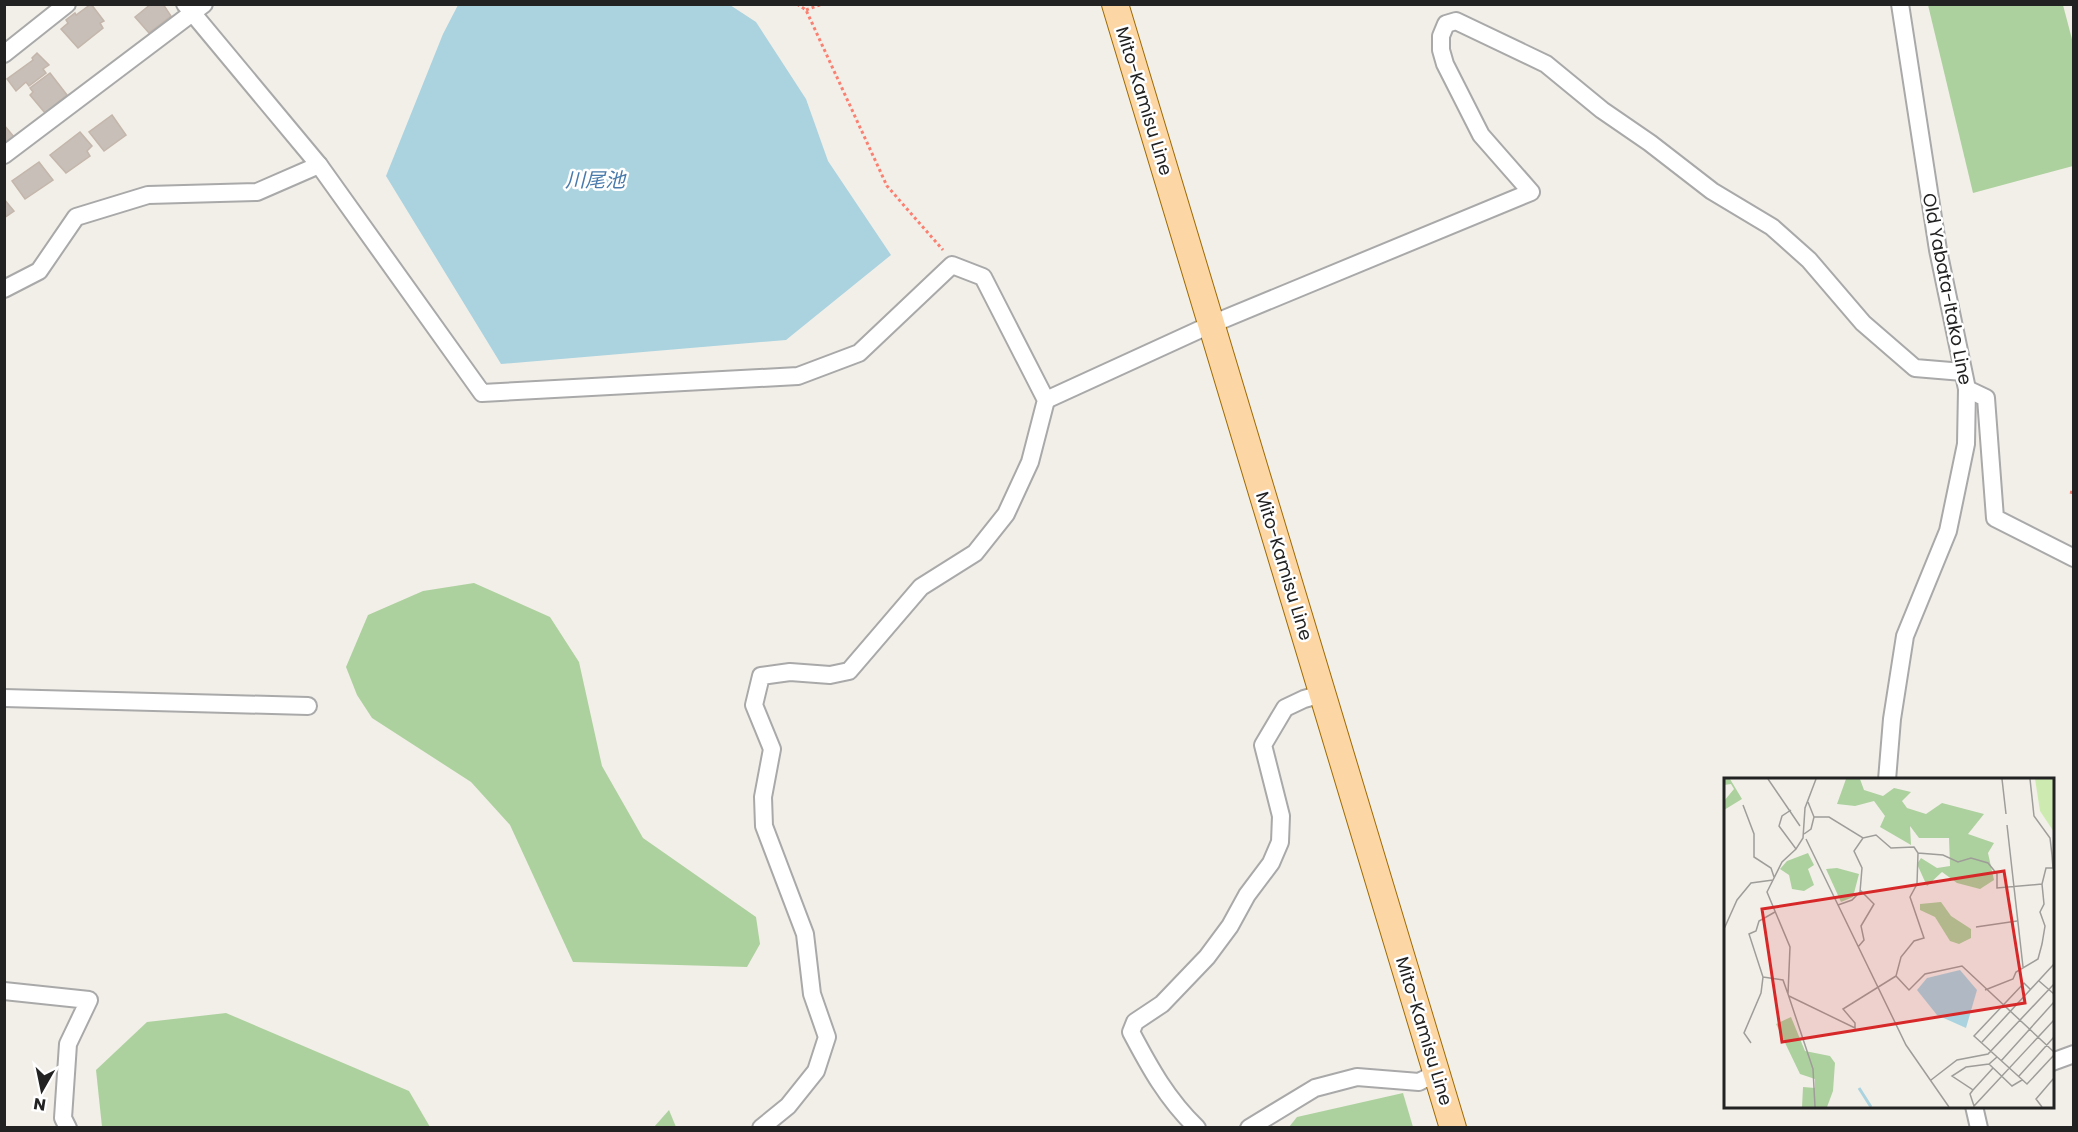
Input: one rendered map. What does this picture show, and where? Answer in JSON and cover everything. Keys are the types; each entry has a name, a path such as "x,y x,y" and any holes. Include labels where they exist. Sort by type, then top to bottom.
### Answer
{"main road":[{"name":"Mito-Kamisu Line","path":"1115,4 1453,1128"}],"street":[{"path":"4,54 67,4"},
{"name":"Old Yabata-Itako Line","path":"1887,778 1892,719 1905,636 1948,531 1966,444 1967,389 1938,250 1900,4"},
{"path":"4,154 194,7 319,165 482,393 798,376 859,353 952,265 983,277 1047,400 1030,462 1006,514 975,553 921,587 849,671 830,675 790,672 761,676 754,705 772,749 764,797 764,826 805,934 812,994 827,1037 816,1071 788,1106 761,1128"},
{"path":"1047,400 1212,324 1531,192 1482,135 1445,64 1441,50 1441,36 1446,24 1456,21 1546,64 1602,110 1650,142 1713,191 1772,227 1809,260 1863,322 1915,368 1963,372"},
{"path":"4,290 39,271 76,217 148,195 256,192 319,165"},
{"path":"1967,389 1986,398 1995,518 2073,558"},
{"path":"1197,1128 1182,1113 1158,1081 1131,1032 1135,1022 1162,1004 1206,957 1230,926 1247,895 1272,863 1280,842 1281,816 1263,745 1285,708 1322,694"},
{"path":"4,698 308,706"},
{"path":"4,992 89,1000 68,1044 63,1118 68,1128"},
{"path":"2054,1061 2073,1054"},
{"path":"1250,1128 1315,1088 1357,1077 1419,1082 1436,1073"},
{"path":"1974,1108 1979,1128"}],"path":[{"path":"797,4 806,10 887,186 943,249 952,265"},
{"path":"806,10 822,4"}],"green space":[{"path":"1928,5 2063,5 2073,43 2073,166 1973,193"},
{"path":"474,583 550,617 579,662 602,766 643,838 756,917 760,944 747,967 573,962 510,825 471,782 372,718 357,695 346,667 368,615 423,591"},
{"path":"226,1013 409,1091 430,1127 102,1127 96,1070 147,1022"},
{"path":"1403,1093 1413,1127 1289,1127 1297,1117"},
{"path":"669,1110 676,1127 654,1127"}],"water":[{"name":"川尾池","path":"458,5 730,5 756,22 806,99 828,161 891,255 786,340 501,364 386,176 443,34"}],"building":[{"path":"91,4 104,21 100,23 103,28 78,48 61,29 68,23 66,20"},
{"path":"151,4 163,4 171,16 149,33 135,17"},
{"path":"37,53 49,65 43,69 46,73 29,86 26,82 16,91 7,79 33,60 32,58"},
{"path":"50,73 67,95 45,113 30,95 33,92 30,88"},
{"path":"112,115 126,135 104,151 89,132"},
{"path":"4,125 15,138 4,145"},
{"path":"80,132 92,146 87,151 90,156 66,173 50,155"},
{"path":"39,162 53,180 25,199 12,181"},
{"path":"4,199 14,211 4,218"}]}
